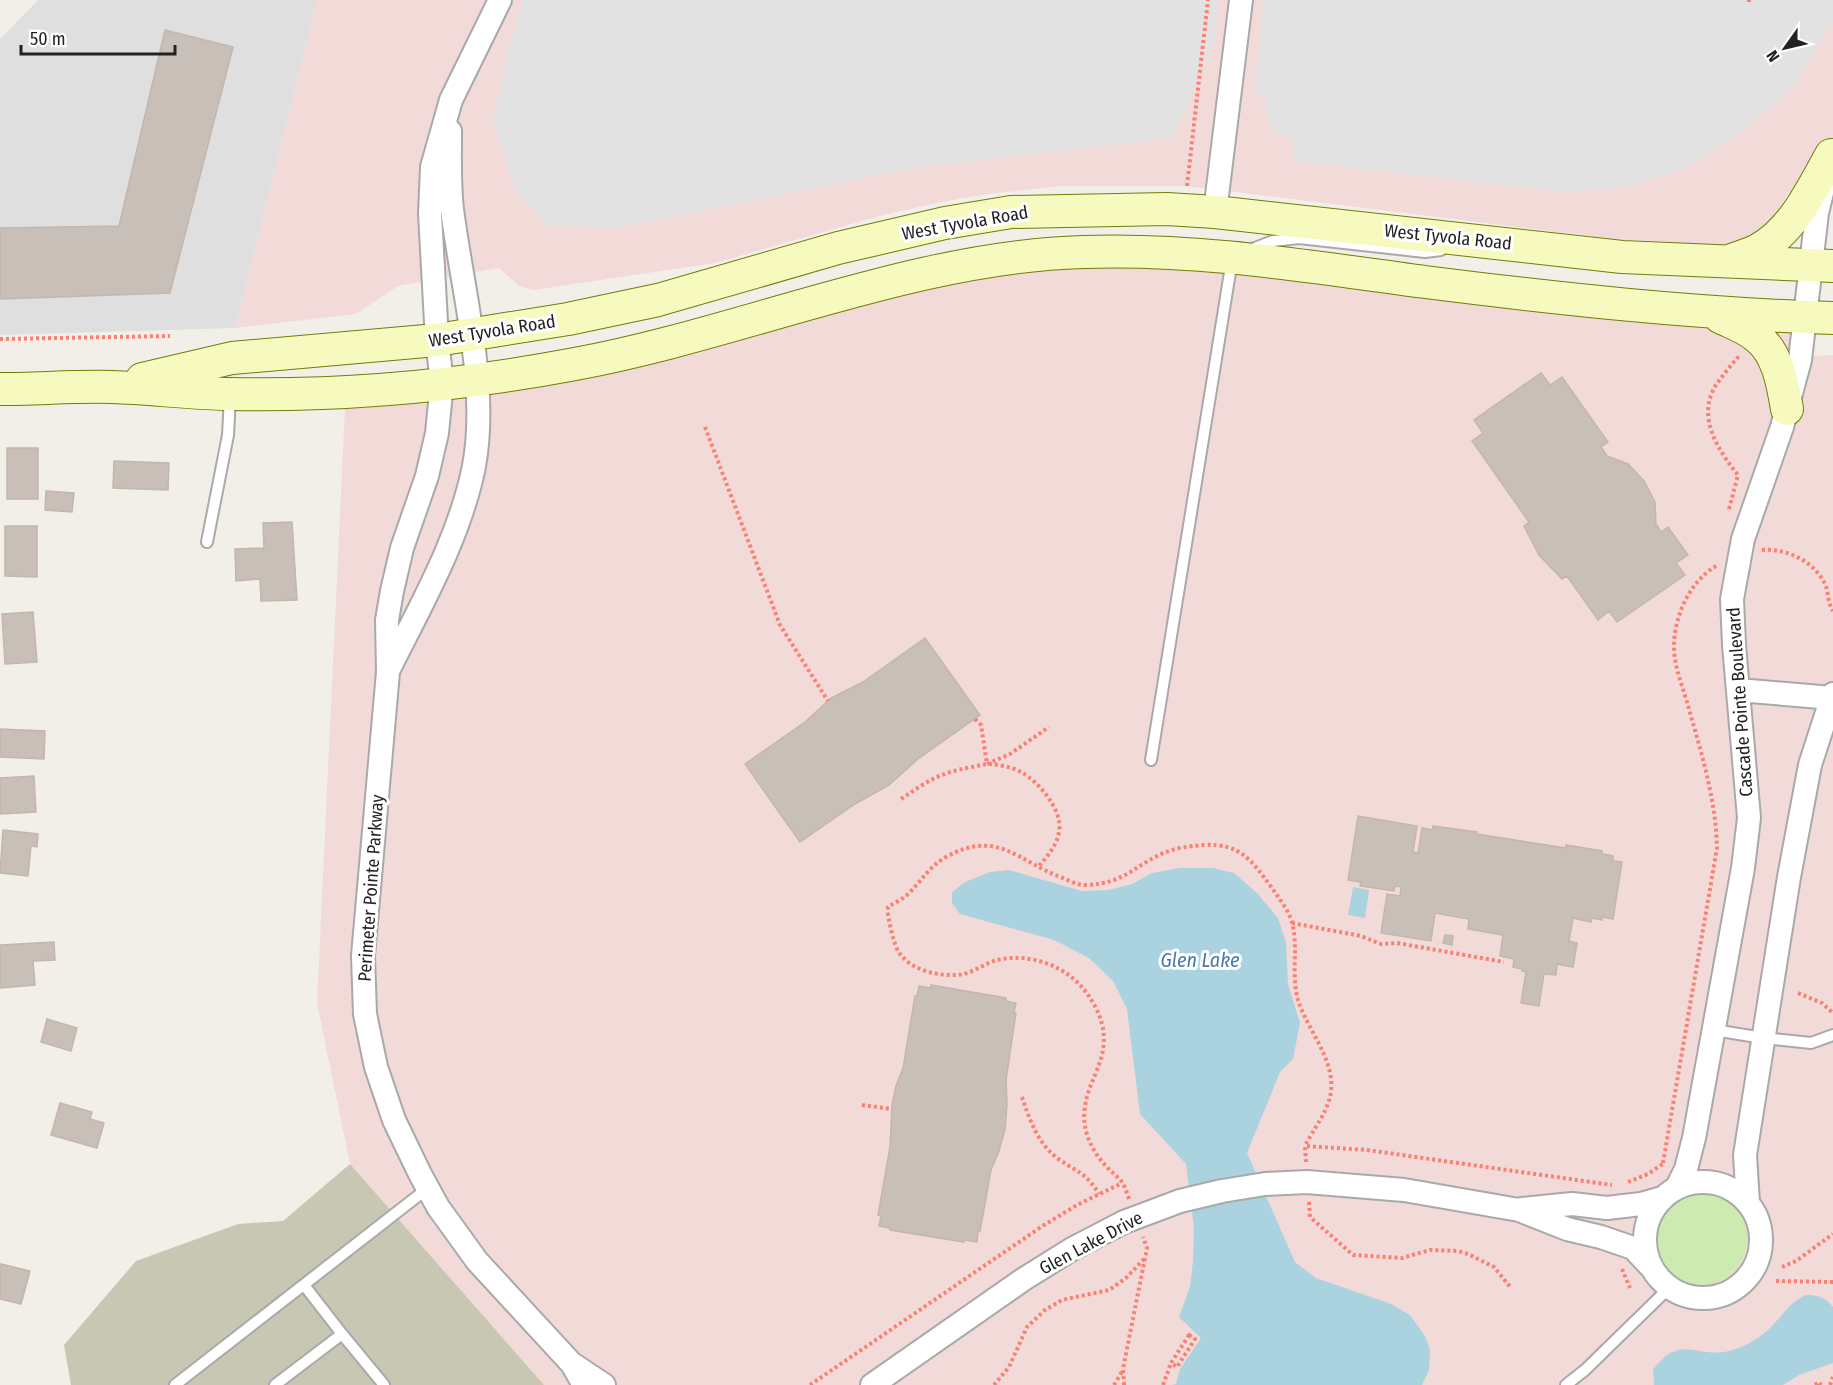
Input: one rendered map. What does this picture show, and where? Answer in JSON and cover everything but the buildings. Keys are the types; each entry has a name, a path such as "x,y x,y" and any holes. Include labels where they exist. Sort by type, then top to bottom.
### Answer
{"main road":[{"path":"1728,262 1759,249 1782,231 1805,202 1832,152"},
{"name":"West Tyvola Road","path":"110,387 232,358 471,336 658,300 838,248 956,221 1023,211 1167,209 1215,212 1622,257 1822,266"},
{"path":"1015,257 1064,236 1191,233 1203,227 1215,212"},
{"name":"West Tyvola Road","path":"0,389 110,387 230,394 324,393 476,379 573,365 668,345 853,292 948,269 1015,257 1079,252 1131,251 1233,257 1487,290 1711,312 1819,318"},
{"path":"1711,312 1758,337 1772,356 1782,382 1786,409"}],"street":[{"name":"Perimeter Pointe Parkway","path":"500,0 451,100 432,167 430,214 437,340 442,383 437,433 427,476 402,548 387,620 388,672 363,956 365,1014 376,1067 394,1120 438,1206 477,1261 572,1364 584,1385"},
{"path":"1215,212 1241,0"},
{"name":"Perimeter Pointe Parkway","path":"388,672 450,543 467,494 478,433 476,379 449,171 451,100"},
{"name":"Cascade Pointe Boulevard","path":"1670,1193 1686,1169 1694,1138 1743,868 1749,818 1732,600 1740,557 1755,501 1800,360 1819,318 1822,266 1817,213 1832,152"},
{"path":"1738,690 1832,697 1810,765 1789,877 1745,1155 1748,1203"},
{"name":"Glen Lake Drive","path":"872,1385 1072,1249 1138,1216 1180,1201 1212,1193 1288,1182 1338,1184 1404,1190 1519,1209 1567,1229 1633,1248 1650,1266"},
{"path":"1695,1182 1713,1183 1732,1190 1748,1203 1758,1221 1762,1241 1758,1261 1748,1278 1732,1291 1713,1298 1693,1298 1669,1288 1661,1281 1650,1266 1645,1248 1645,1230 1652,1212 1670,1193 1695,1182"},
{"name":"Glen Lake Drive","path":"1519,1209 1572,1204 1607,1208 1641,1204 1670,1193"},
{"name":"Perimeter Pointe Parkway","path":"572,1364 604,1385"}],"lane":[{"path":"1151,760 1233,257 1273,241 1299,238 1425,252 1494,242"},
{"path":"207,542 228,435 230,394"},
{"path":"1714,1030 1811,1043 1833,1035"},
{"path":"175,1385 428,1188"},
{"path":"303,1285 384,1385"},
{"path":"1566,1385 1585,1370 1669,1288"},
{"path":"275,1385 342,1334"}],"path":[{"path":"1187,186 1208,0"},
{"path":"0,339 170,336"},
{"path":"1728,510 1738,475 1720,451 1709,427 1709,401 1714,387 1744,350"},
{"path":"705,427 780,625 828,701"},
{"path":"1663,1163 1717,849 1710,789 1679,675 1674,647 1678,619 1689,594 1713,568 1762,550 1791,555 1804,561 1815,570 1824,582 1833,611"},
{"path":"1713,568 1716,556"},
{"path":"975,718 981,725 987,764"},
{"path":"987,764 1010,754 1049,727"},
{"path":"901,799 951,770 987,764 1001,765 1021,771 1037,785 1055,810 1059,821 1059,832 1055,843 1038,867"},
{"path":"1124,1385 1124,1369 1147,1248 1138,1216 1122,1183 1101,1161 1087,1137 1084,1112 1103,1052 1104,1032 1096,1008 1082,986 1059,969 1029,958 999,960 965,974 936,974 910,964 898,951 893,937 887,910 890,906 910,893 933,866 958,851 984,846 999,846 1016,853 1038,867 1081,885 1114,881 1156,856 1172,850 1208,845 1231,847 1243,854 1259,870 1281,900 1292,923 1294,976 1298,998 1305,1019 1330,1071 1330,1097 1305,1146"},
{"path":"1292,923 1361,936 1381,944 1397,943 1504,962"},
{"path":"1797,993 1822,1003 1833,1013"},
{"path":"1022,1097 1041,1142 1060,1160 1085,1175 1099,1194"},
{"path":"862,1105 891,1109"},
{"path":"810,1385 1041,1227 1122,1183"},
{"path":"1782,1267 1796,1261 1833,1234"},
{"path":"994,1385 1009,1367 1028,1327 1045,1310 1062,1300 1109,1290 1126,1278 1145,1257"},
{"path":"1776,1281 1833,1282"},
{"path":"1163,1385 1171,1363 1189,1335 1195,1339 1177,1367 1171,1363"},
{"path":"1114,1385 1124,1369"},
{"path":"1830,1385 1833,1377"},
{"path":"1815,1385 1819,1382 1821,1385"}],"shaded area":[{"path":"38,0 317,0 235,328 0,335 0,39"},
{"path":"317,0 1833,0 1833,198 1788,193 1771,219 1753,235 1735,243 1721,245 1615,239 1187,186 1061,186 941,202 879,216 715,263 533,290 519,286 499,268 398,286 356,314 235,328"},
{"path":"523,0 1218,0 1215,41 1172,138 917,167 616,228 547,225 515,190 493,120 507,55"},
{"path":"1263,0 1833,0 1833,23 1792,89 1739,134 1681,170 1623,188 1565,192 1293,161 1294,144 1275,131 1270,123 1266,113 1265,97 1254,95"},
{"path":"1168,261 1797,328 1796,357 1833,355 1833,1385 544,1385 350,1164 317,1003 345,407 985,272"},
{"path":"350,1164 544,1385 71,1385 64,1345 136,1261 238,1224 283,1221"}],"green space":[{"path":"1701,1193 1719,1197 1733,1207 1743,1221 1747,1239 1743,1257 1733,1271 1719,1281 1701,1285 1683,1281 1669,1271 1659,1257 1655,1239 1659,1221 1669,1207 1683,1197"}],"water":[{"name":"Glen Lake","path":"1180,868 1213,868 1234,873 1258,894 1278,918 1286,943 1288,984 1300,1023 1293,1059 1280,1072 1247,1153 1295,1262 1316,1278 1391,1304 1410,1315 1425,1336 1430,1350 1429,1370 1422,1385 1172,1385 1176,1384 1180,1369 1201,1338 1179,1317 1190,1287 1194,1229 1186,1164 1140,1114 1127,1009 1113,981 1089,958 1054,940 960,914 952,903 952,892 965,882 990,872 1009,870 1082,891 1109,890 1132,884 1152,873"},
{"path":"1353,887 1369,890 1365,918 1348,915"},
{"path":"1806,1295 1821,1297 1833,1307 1833,1363 1799,1375 1783,1385 1654,1385 1653,1370 1663,1358 1672,1352 1681,1349 1720,1352 1743,1346 1765,1333 1790,1306"}]}
